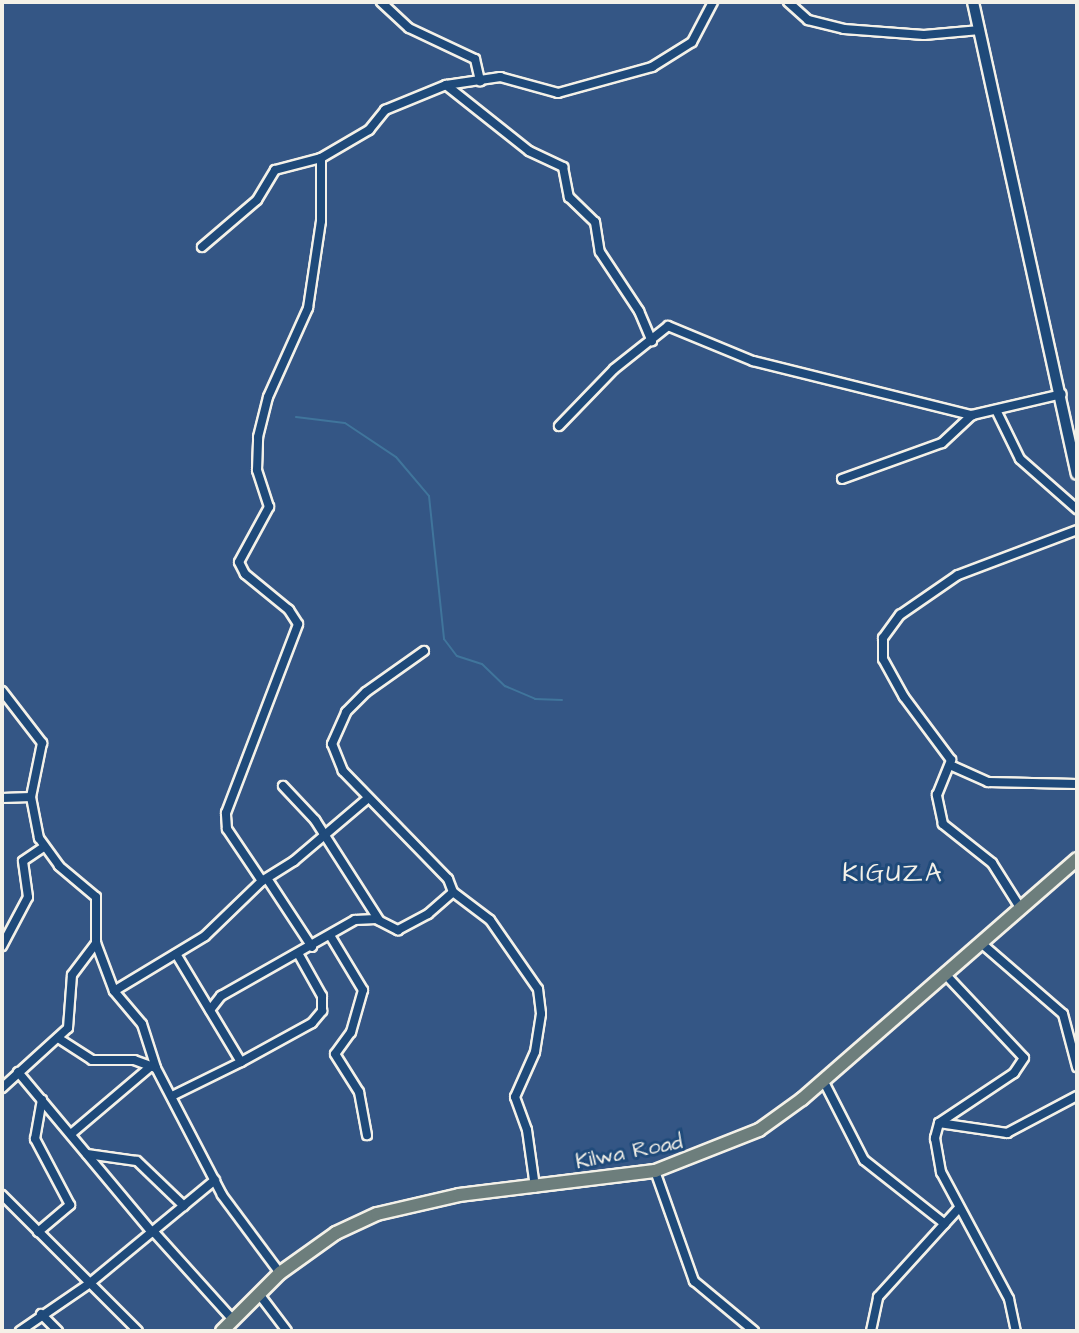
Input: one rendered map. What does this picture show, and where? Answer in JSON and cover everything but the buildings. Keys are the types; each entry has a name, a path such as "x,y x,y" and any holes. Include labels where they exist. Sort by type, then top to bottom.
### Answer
{"highway":[{"name":"Kilwa Road","path":"222,1331 280,1273 336,1233 398,1206 655,1171 759,1130 823,1080 1077,859"}],"street":[{"path":"381,2 409,28 475,59 480,81"},
{"path":"202,247 257,200 275,170 321,158 369,130 385,110 446,85 519,79 558,93 616,81 684,49 701,32 713,2"},
{"path":"788,2 808,20 844,29 924,35 980,30"},
{"path":"973,2 1062,394 1077,474"},
{"path":"446,85 529,151 563,167 569,197 595,222 600,252 639,311 652,341"},
{"path":"312,947 225,821 298,624 289,610 245,574 239,562 269,507 257,470 258,437 268,397 308,308 321,221 321,158"},
{"path":"559,426 614,369 674,326 753,361 972,415 997,412 1062,394"},
{"path":"997,412 1020,459 1077,509"},
{"path":"842,479 942,443 972,415"},
{"path":"1077,530 958,575 927,592 886,630 883,659 950,765 980,781 1077,784"},
{"path":"424,651 386,674 336,728 332,744 336,761 367,799 448,879 453,892 490,920 538,989 541,1014 535,1052 515,1097 527,1130 535,1187"},
{"path":"2,691 42,743 31,797 44,847 96,897 96,943 114,991 142,1024 153,1067 172,1096 215,1180 280,1273"},
{"path":"950,765 937,795 943,824 992,863 1021,909"},
{"path":"283,786 323,835 379,921"},
{"path":"2,798 31,797"},
{"path":"114,991 211,932 265,881 367,799"},
{"path":"2,946 28,897 23,861 44,847"},
{"path":"210,1010 221,996 331,937 355,920 379,921 398,930 405,928 453,892"},
{"path":"331,937 363,990 351,1032 335,1054 359,1092 367,1135"},
{"path":"2,1088 58,1038 70,1021 72,975 96,943"},
{"path":"981,943 1063,1014 1077,1067"},
{"path":"176,954 241,1062"},
{"path":"172,1096 312,1023 322,1011 322,996 299,955"},
{"path":"945,974 1024,1058 1014,1073 939,1123 935,1151 958,1209 1009,1299 1016,1331"},
{"path":"58,1038 92,1060 134,1060 153,1067"},
{"path":"71,1134 153,1067"},
{"path":"18,1072 152,1232 233,1320"},
{"path":"823,1080 864,1160 945,1224"},
{"path":"939,1123 1007,1133 1077,1096"},
{"path":"38,1232 70,1205 35,1139 42,1100"},
{"path":"87,1154 137,1161 184,1206"},
{"path":"655,1171 694,1281 749,1330"},
{"path":"20,1331 90,1283 215,1180"},
{"path":"2,1195 138,1331"},
{"path":"871,1331 878,1297 958,1209"},
{"path":"259,1294 287,1331"},
{"path":"41,1314 58,1331"}],"waterway":[{"path":"296,417 345,423 396,457 429,496 444,639 457,656 482,664 505,686 535,699 562,700"}],"district":[{"name":"KIGUZA","path":"893,874"}]}
